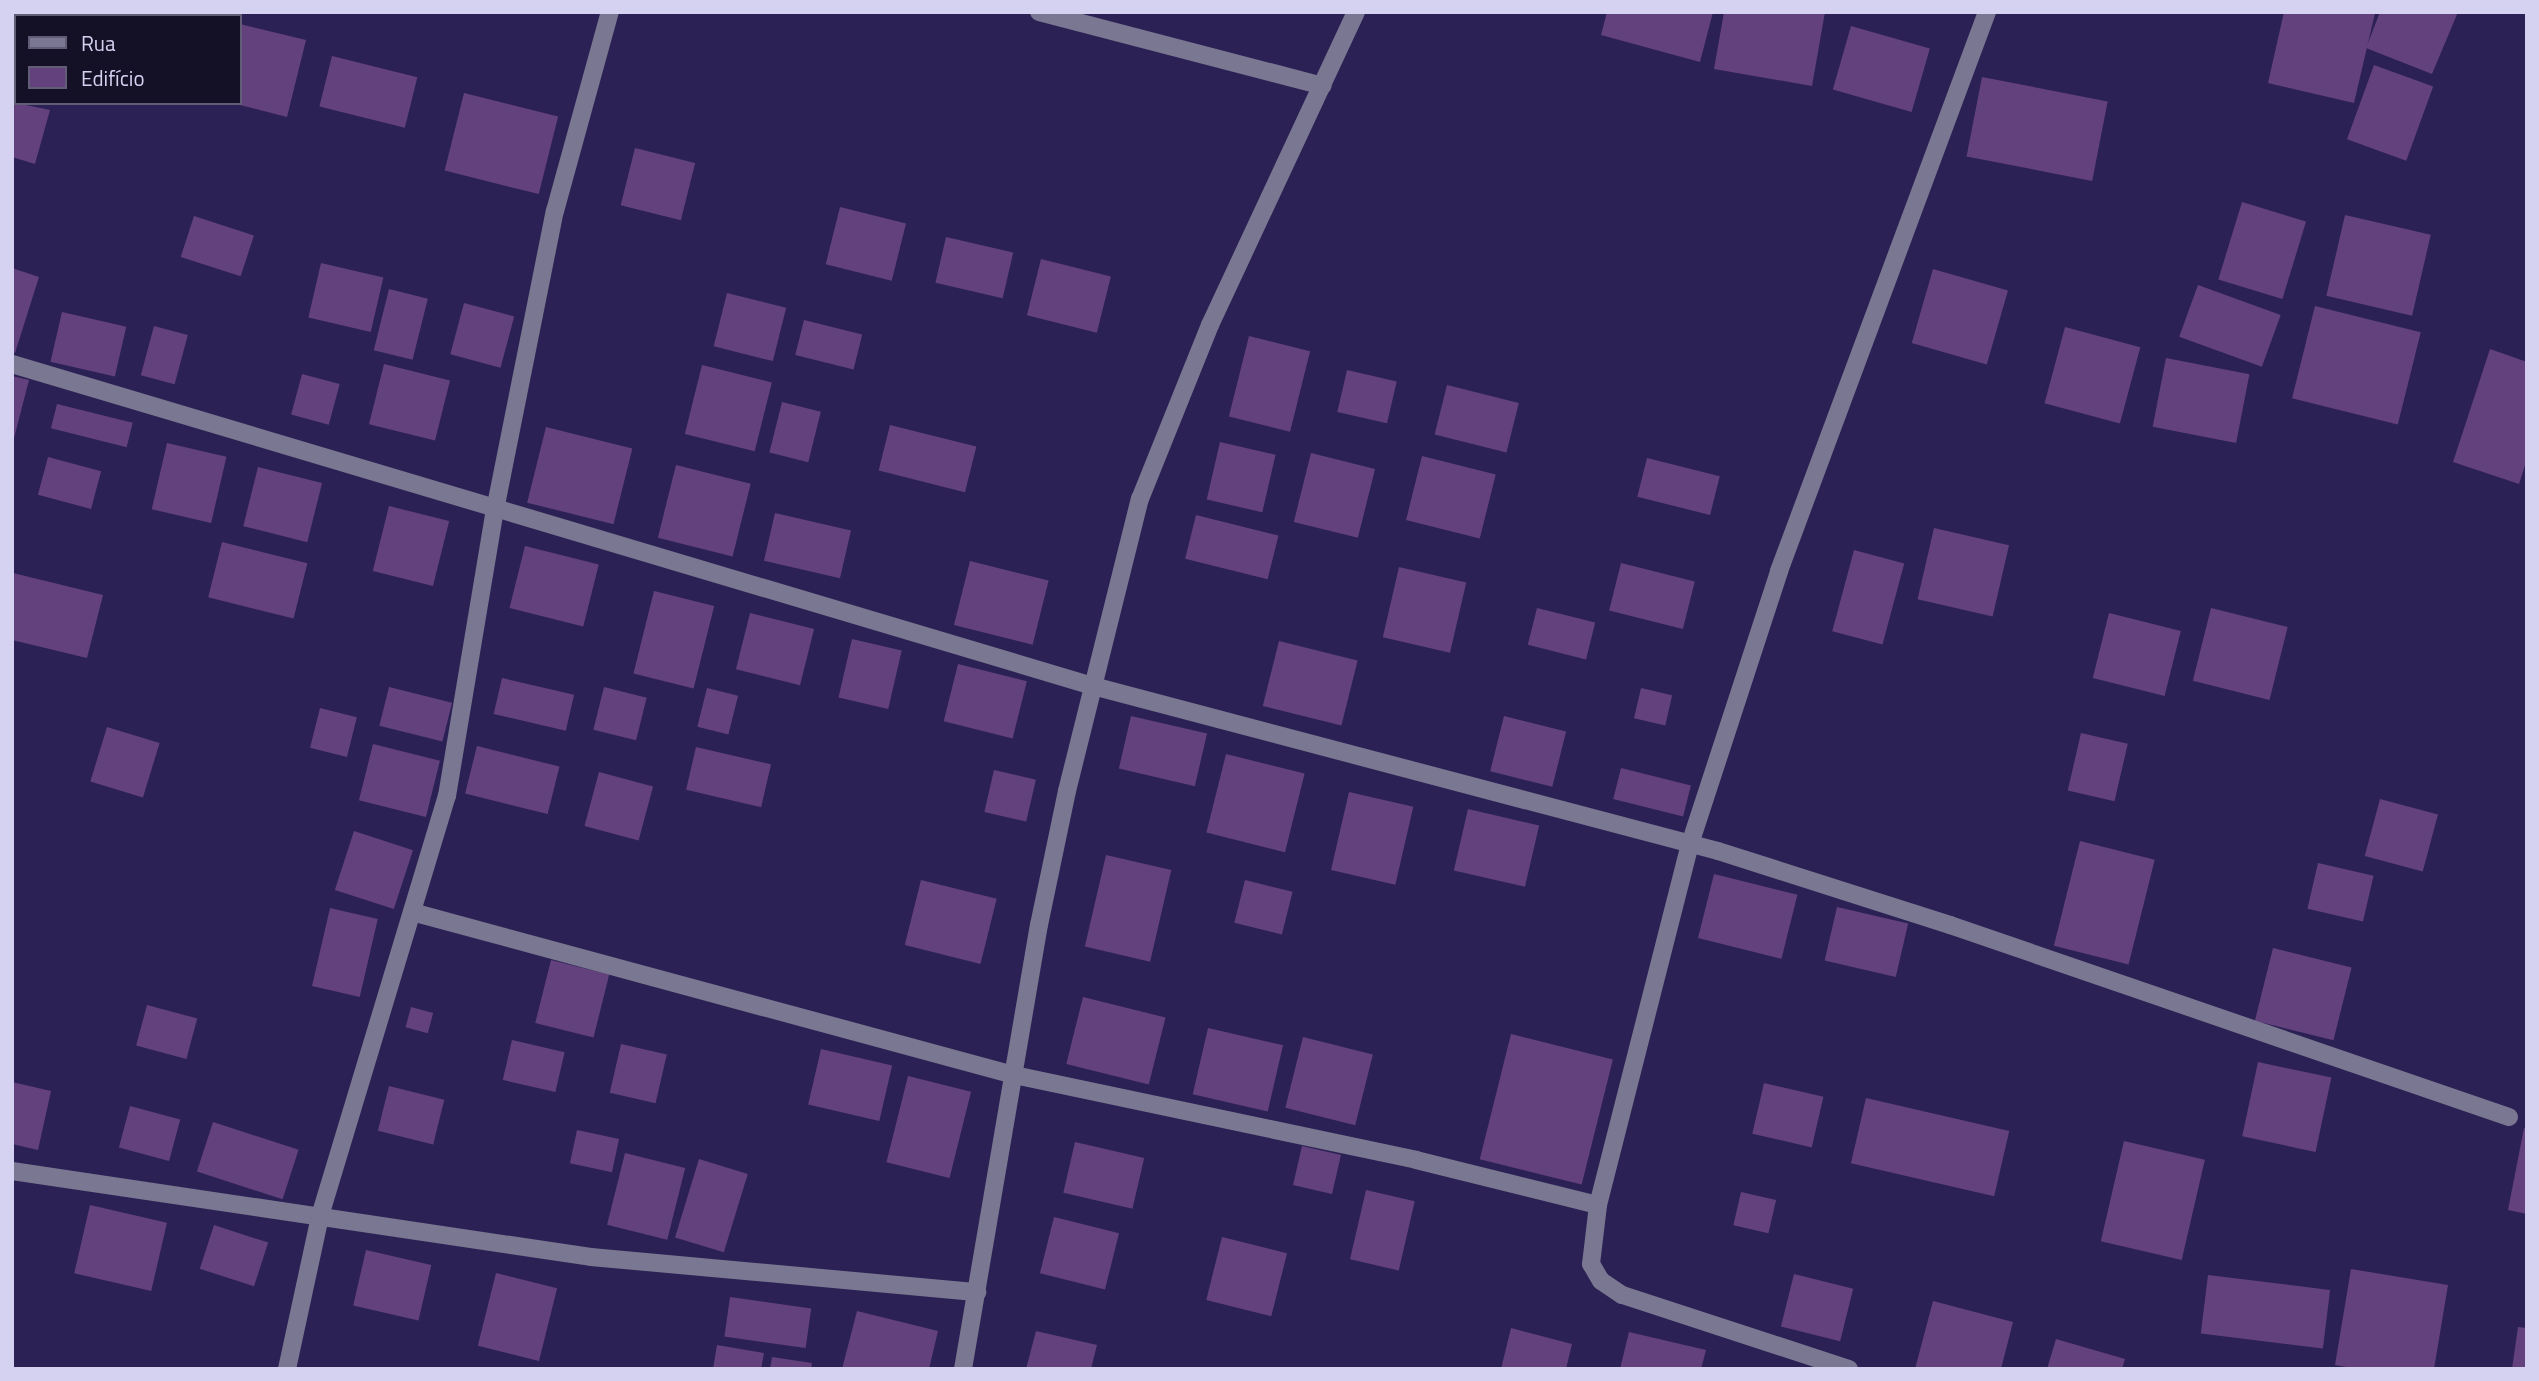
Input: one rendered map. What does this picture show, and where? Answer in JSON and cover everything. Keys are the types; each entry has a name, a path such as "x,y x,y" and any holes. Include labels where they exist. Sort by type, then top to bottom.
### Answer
{"street":[{"path":"288,1369 320,1216 447,796 495,510 555,211 610,12"},
{"path":"1040,12 1323,86"},
{"path":"963,1369 1039,925 1093,686 1140,499 1210,325 1356,12"},
{"path":"1849,1369 1622,1295 1601,1281 1591,1264 1598,1205 1690,844 1779,571 1987,12"},
{"path":"12,364 1093,686 1690,844 1950,925 2509,1117"},
{"path":"412,912 1014,1074 1403,1157 1598,1205"},
{"path":"12,1171 591,1257 976,1292"}],"building":[{"path":"12,12 99,12 14,14 12,29"},
{"path":"1607,12 1713,12 1700,62 1601,35"},
{"path":"1724,12 1825,12 1812,86 1714,69"},
{"path":"2284,12 2375,13 2354,103 2268,83"},
{"path":"2380,12 2458,12 2432,74 2366,48"},
{"path":"242,24 306,40 287,117 240,105"},
{"path":"1851,26 1930,49 1912,112 1833,89"},
{"path":"332,56 417,77 405,128 319,106"},
{"path":"2374,65 2433,87 2406,161 2347,139"},
{"path":"1982,77 2108,101 2092,181 1967,157"},
{"path":"464,93 558,116 539,194 445,171"},
{"path":"12,99 14,105 50,110 35,164 12,157"},
{"path":"635,148 695,163 681,220 621,205"},
{"path":"2242,202 2306,222 2282,299 2218,279"},
{"path":"840,207 906,223 892,281 826,264"},
{"path":"2345,215 2431,235 2412,316 2326,296"},
{"path":"194,216 254,235 241,276 181,257"},
{"path":"946,237 1013,253 1003,298 935,283"},
{"path":"1041,259 1111,276 1097,333 1027,315"},
{"path":"321,263 383,277 371,332 308,318"},
{"path":"12,268 39,277 15,353 12,352"},
{"path":"1933,269 2008,290 1987,365 1912,343"},
{"path":"2198,285 2281,315 2262,367 2179,337"},
{"path":"389,289 428,299 413,360 374,350"},
{"path":"727,293 786,308 773,361 714,346"},
{"path":"464,303 514,316 501,368 450,354"},
{"path":"2315,306 2421,332 2398,425 2292,398"},
{"path":"62,312 126,327 115,377 51,362"},
{"path":"804,320 862,335 854,369 795,355"},
{"path":"154,326 188,335 175,384 141,375"},
{"path":"2065,327 2140,347 2120,423 2045,403"},
{"path":"1249,336 1310,351 1290,432 1229,417"},
{"path":"2490,349 2527,362 2527,459 2519,484 2453,462"},
{"path":"2166,358 2249,374 2236,443 2153,427"},
{"path":"384,364 450,380 435,441 369,424"},
{"path":"702,365 772,382 755,451 685,434"},
{"path":"1347,370 1397,381 1387,423 1337,412"},
{"path":"302,374 340,384 329,425 291,415"},
{"path":"12,376 29,380 13,442 12,442"},
{"path":"1447,385 1519,403 1506,452 1435,434"},
{"path":"782,402 821,412 808,462 769,452"},
{"path":"57,404 133,423 127,447 51,428"},
{"path":"890,425 976,447 965,492 879,471"},
{"path":"546,427 632,449 613,524 527,503"},
{"path":"1220,442 1276,455 1262,512 1207,499"},
{"path":"167,443 226,457 211,523 152,509"},
{"path":"1311,453 1375,469 1358,538 1294,522"},
{"path":"1422,456 1496,474 1480,538 1406,520"},
{"path":"48,457 101,471 91,509 38,495"},
{"path":"1647,458 1720,476 1710,515 1637,497"},
{"path":"676,465 751,484 733,556 658,538"},
{"path":"258,467 322,483 307,542 243,526"},
{"path":"389,506 449,521 433,586 373,571"},
{"path":"775,513 851,531 840,578 764,561"},
{"path":"1196,515 1278,536 1268,579 1185,559"},
{"path":"1934,528 2009,545 1993,616 1918,599"},
{"path":"222,542 307,563 294,619 208,597"},
{"path":"525,546 599,564 583,626 510,608"},
{"path":"1854,550 1904,563 1882,645 1832,631"},
{"path":"970,561 1049,581 1033,645 954,625"},
{"path":"1621,563 1695,581 1683,629 1609,611"},
{"path":"1399,567 1466,583 1450,653 1383,637"},
{"path":"13,573 103,595 87,658 12,640"},
{"path":"654,591 714,606 694,688 633,673"},
{"path":"1537,608 1595,623 1586,659 1528,645"},
{"path":"2211,608 2288,627 2270,700 2193,681"},
{"path":"750,613 814,629 800,685 736,669"},
{"path":"2109,613 2181,631 2165,696 2093,678"},
{"path":"852,639 902,650 888,709 839,697"},
{"path":"1279,641 1358,661 1341,726 1263,706"},
{"path":"958,664 1027,681 1013,738 944,721"},
{"path":"502,678 574,695 566,731 494,714"},
{"path":"389,687 452,703 442,742 379,726"},
{"path":"604,687 647,698 636,740 593,730"},
{"path":"707,688 738,696 728,735 697,727"},
{"path":"1641,688 1672,695 1665,725 1634,718"},
{"path":"320,708 357,717 347,757 310,748"},
{"path":"1131,716 1207,734 1195,786 1119,769"},
{"path":"1504,716 1566,731 1552,787 1490,771"},
{"path":"107,727 160,743 143,798 90,782"},
{"path":"2081,733 2128,744 2114,801 2068,790"},
{"path":"373,744 440,761 426,817 359,800"},
{"path":"477,746 559,767 548,814 465,794"},
{"path":"696,747 771,764 761,807 686,790"},
{"path":"1226,754 1305,774 1285,852 1206,833"},
{"path":"1621,768 1691,785 1683,816 1613,799"},
{"path":"994,770 1036,780 1026,822 984,812"},
{"path":"599,772 653,786 639,841 585,826"},
{"path":"1349,792 1413,807 1395,885 1331,870"},
{"path":"2380,799 2438,815 2423,872 2365,856"},
{"path":"1468,809 1539,825 1525,887 1454,870"},
{"path":"354,831 413,850 394,909 335,890"},
{"path":"2080,841 2155,860 2129,964 2054,946"},
{"path":"1106,855 1171,870 1150,962 1085,947"},
{"path":"2318,863 2374,876 2363,922 2307,909"},
{"path":"1714,874 1797,895 1781,959 1698,938"},
{"path":"921,880 997,899 980,964 905,945"},
{"path":"1245,880 1293,892 1282,935 1234,923"},
{"path":"1837,907 1908,923 1896,977 1825,961"},
{"path":"330,908 378,919 360,997 312,986"},
{"path":"2273,948 2352,968 2333,1040 2255,1021"},
{"path":"551,960 609,975 593,1038 535,1023"},
{"path":"1083,997 1165,1018 1149,1085 1066,1064"},
{"path":"147,1005 197,1018 186,1059 136,1046"},
{"path":"411,1007 433,1013 428,1033 406,1027"},
{"path":"1208,1028 1283,1045 1268,1112 1193,1094"},
{"path":"1511,1034 1613,1059 1582,1185 1480,1159"},
{"path":"1303,1037 1373,1054 1355,1125 1285,1108"},
{"path":"512,1040 565,1052 555,1092 503,1080"},
{"path":"621,1044 667,1055 656,1103 610,1093"},
{"path":"821,1049 892,1065 879,1121 808,1105"},
{"path":"2258,1062 2331,1078 2316,1152 2242,1136"},
{"path":"908,1076 971,1092 950,1178 886,1162"},
{"path":"12,1082 51,1091 38,1150 12,1144"},
{"path":"1764,1083 1823,1097 1812,1147 1752,1134"},
{"path":"389,1086 444,1100 433,1144 378,1131"},
{"path":"1866,1098 2009,1131 1994,1196 1851,1163"},
{"path":"130,1106 180,1119 169,1161 119,1148"},
{"path":"213,1122 299,1150 283,1199 197,1171"},
{"path":"2524,1128 2527,1129 2527,1214 2508,1210"},
{"path":"577,1130 619,1139 612,1172 570,1163"},
{"path":"2124,1141 2205,1160 2182,1260 2101,1241"},
{"path":"1075,1142 1144,1158 1132,1209 1063,1193"},
{"path":"1302,1146 1341,1155 1332,1194 1293,1185"},
{"path":"625,1153 685,1168 667,1240 607,1225"},
{"path":"699,1159 748,1174 724,1252 675,1237"},
{"path":"1366,1190 1415,1201 1399,1270 1350,1259"},
{"path":"1741,1192 1776,1200 1768,1233 1733,1225"},
{"path":"90,1205 167,1223 151,1291 74,1273"},
{"path":"1054,1217 1119,1233 1105,1289 1040,1273"},
{"path":"214,1225 268,1243 254,1286 200,1269"},
{"path":"1222,1237 1287,1253 1271,1316 1206,1300"},
{"path":"366,1250 431,1265 418,1321 353,1306"},
{"path":"2351,1269 2448,1285 2434,1369 2357,1369 2335,1365"},
{"path":"496,1273 557,1288 539,1361 478,1346"},
{"path":"1794,1274 1853,1289 1840,1341 1781,1326"},
{"path":"2208,1275 2330,1290 2323,1349 2201,1334"},
{"path":"730,1297 811,1308 806,1348 724,1337"},
{"path":"1933,1301 2013,1322 2001,1369 1915,1369"},
{"path":"857,1311 938,1331 929,1369 842,1369"},
{"path":"2518,1327 2527,1328 2527,1369 2512,1369"},
{"path":"1511,1328 1572,1344 1566,1369 1501,1369"},
{"path":"1036,1331 1097,1345 1091,1369 1026,1369"},
{"path":"1629,1332 1706,1350 1701,1369 1620,1369"},
{"path":"2056,1339 2125,1359 2122,1369 2047,1369"},
{"path":"717,1345 764,1353 761,1369 713,1369"},
{"path":"772,1357 812,1363 811,1369 770,1369"}]}
